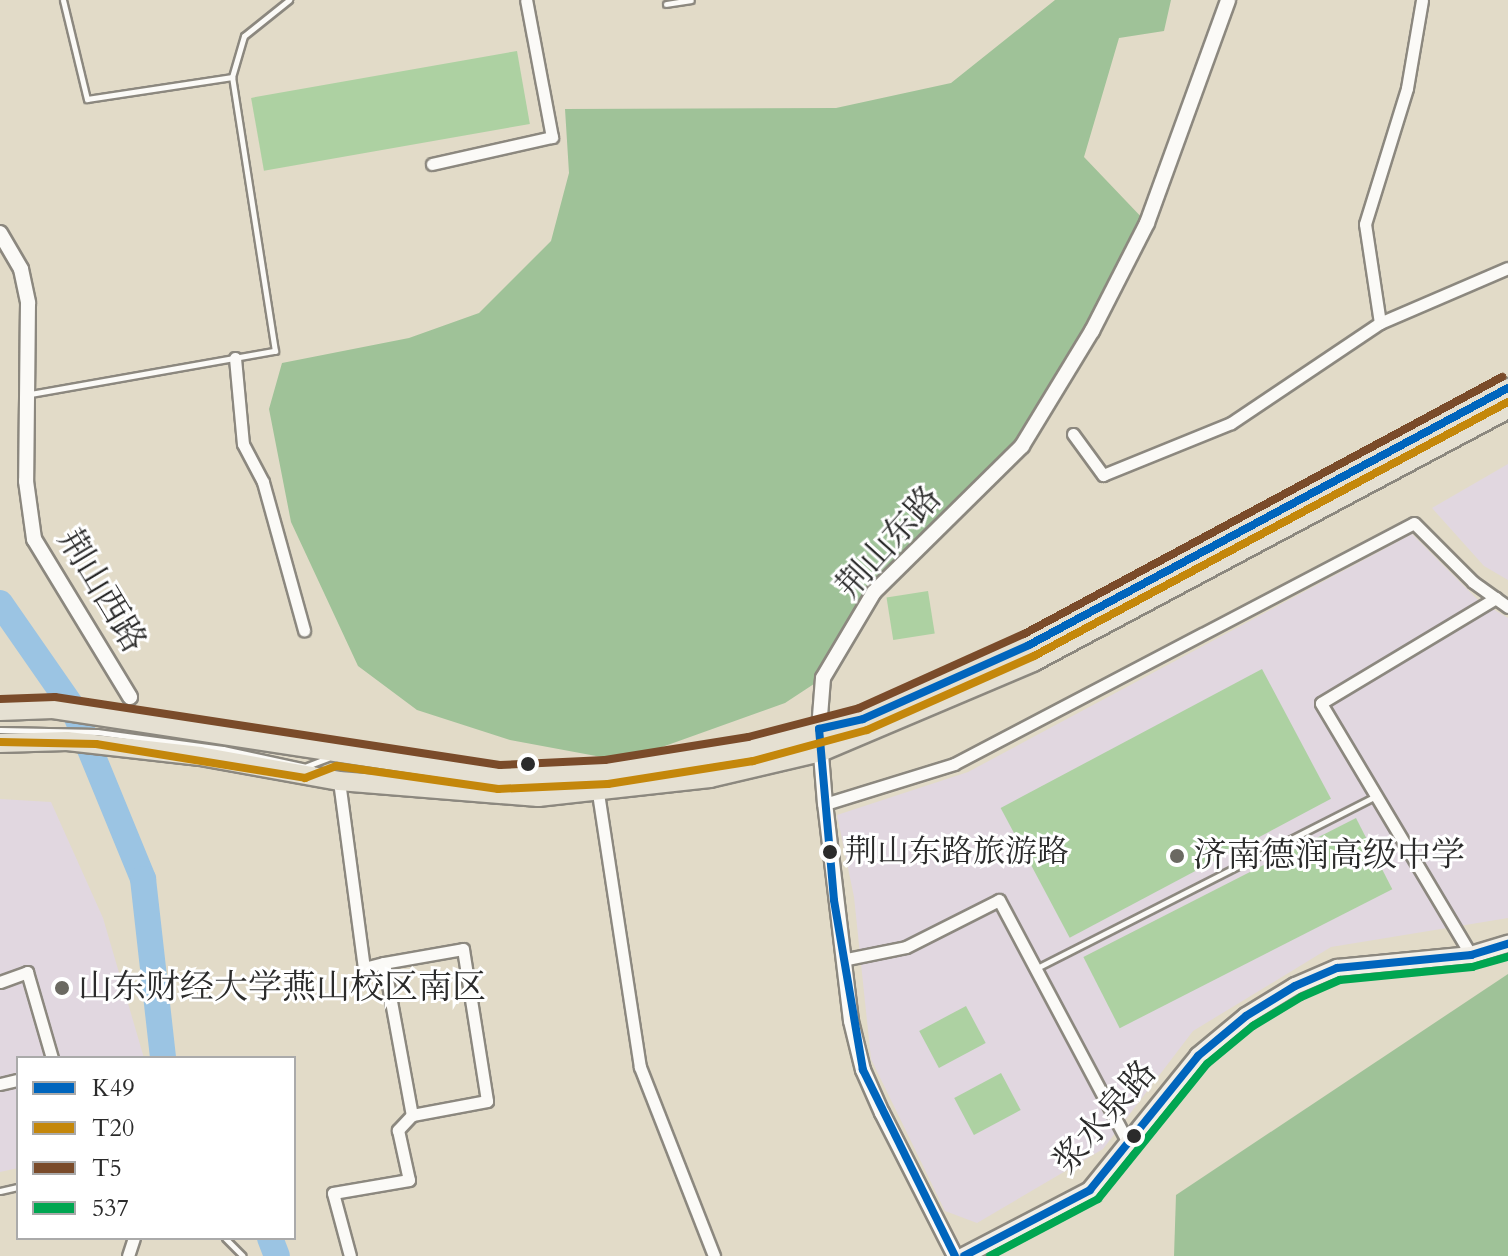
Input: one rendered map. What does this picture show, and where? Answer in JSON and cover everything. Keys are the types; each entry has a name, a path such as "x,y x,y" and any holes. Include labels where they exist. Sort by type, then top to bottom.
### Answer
{"main road":[{"path":"0,711 53,709 499,777 591,773 680,763 863,719 1029,645 1508,388"},
{"path":"0,743 111,746 339,781 538,797 598,793 710,778 821,752 1033,662 1508,409"},
{"name":"浆水泉路","path":"964,1256 1090,1190 1198,1056 1246,1016 1295,986 1337,968 1471,955 1508,944"}],"street":[{"path":"432,164 552,137 526,0"},
{"name":"荆山东路","path":"955,1256 863,1070 842,960 825,804 819,729 823,678 874,592 1022,446 1092,331 1147,223 1228,0"},
{"path":"1380,323 1365,224 1407,88 1422,0"},
{"name":"荆山西路","path":"0,233 21,269 28,303 30,394 26,481 34,539 130,697"},
{"path":"1073,434 1103,475 1231,423 1380,323 1508,268"},
{"path":"235,358 243,444 263,482 304,630"},
{"path":"825,804 954,764 1414,523 1508,607"},
{"path":"1471,955 1378,794 1321,703 1496,598"},
{"path":"339,781 364,968 463,949 487,1101 412,1115 398,1130 409,1180 333,1193 350,1256"},
{"path":"598,793 640,1067 657,1121 714,1256"},
{"path":"842,960 906,947 999,900 1129,1145"},
{"path":"384,963 412,1115"},
{"path":"0,982 27,972 51,1056"}],"lane":[{"path":"63,0 87,99 232,77"},
{"path":"272,0 274,9"},
{"path":"30,394 275,351 232,77 244,36 289,0"},
{"path":"666,4 691,0"},
{"path":"0,730 97,732 306,766 339,781"},
{"path":"306,766 336,754"},
{"path":"1036,969 1378,794"},
{"path":"227,1240 243,1256"}],"shaded area":[{"path":"1508,464 1508,580 1484,566 1432,508"},
{"name":"济南德润高级中学","path":"1412,534 1478,600 1508,618 1508,918 1331,947 1193,1031 1103,1149 977,1223 945,1211 871,1059 854,897 837,815 968,772"},
{"name":"山东财经大学燕山校区南区","path":"0,799 51,802 103,918 143,1056 16,1056 16,1168 0,1172"}],"green space":[{"path":"1055,0 1171,0 1164,31 1119,38 1084,157 1147,223 1022,446 874,592 823,678 785,703 623,761 510,740 417,710 358,666 291,522 269,409 282,363 409,338 479,313 551,241 569,173 565,109 836,108 951,83"},
{"path":"517,51 530,124 264,171 251,98"},
{"path":"928,591 935,633 893,640 887,598"},
{"path":"1262,669 1331,799 1070,938 1001,808"},
{"path":"1356,818 1392,889 1120,1028 1083,957"},
{"path":"1508,974 1508,1256 1174,1256 1176,1195"},
{"path":"966,1006 986,1043 939,1068 919,1031"},
{"path":"1001,1073 1021,1110 974,1135 954,1098"}],"waterway":[{"path":"0,603 73,708 143,879 163,1056"},
{"path":"271,1240 277,1256"}],"transit line":[{"name":"T5","path":"0,699 55,697 500,765 605,760 748,737 859,708 1024,634 1502,377"},
{"name":"K49","path":"955,1256 863,1070 834,900 819,729 863,719 1029,645 1508,388"},
{"name":"T20","path":"0,742 96,744 305,778 337,766 498,789 608,784 753,761 867,730 1034,656 1508,402"},
{"name":"K49","path":"964,1256 1090,1190 1198,1056 1246,1016 1295,986 1337,968 1471,955 1508,944"},
{"name":"537","path":"990,1256 1098,1199 1207,1064 1253,1026 1301,997 1340,980 1472,967 1508,957"}],"place":[{"name":"荆山东路旅游路","path":"830,852"},
{"name":"济南德润高级中学","path":"1177,856"},
{"name":"山东财经大学燕山校区南区","path":"62,988"}]}
